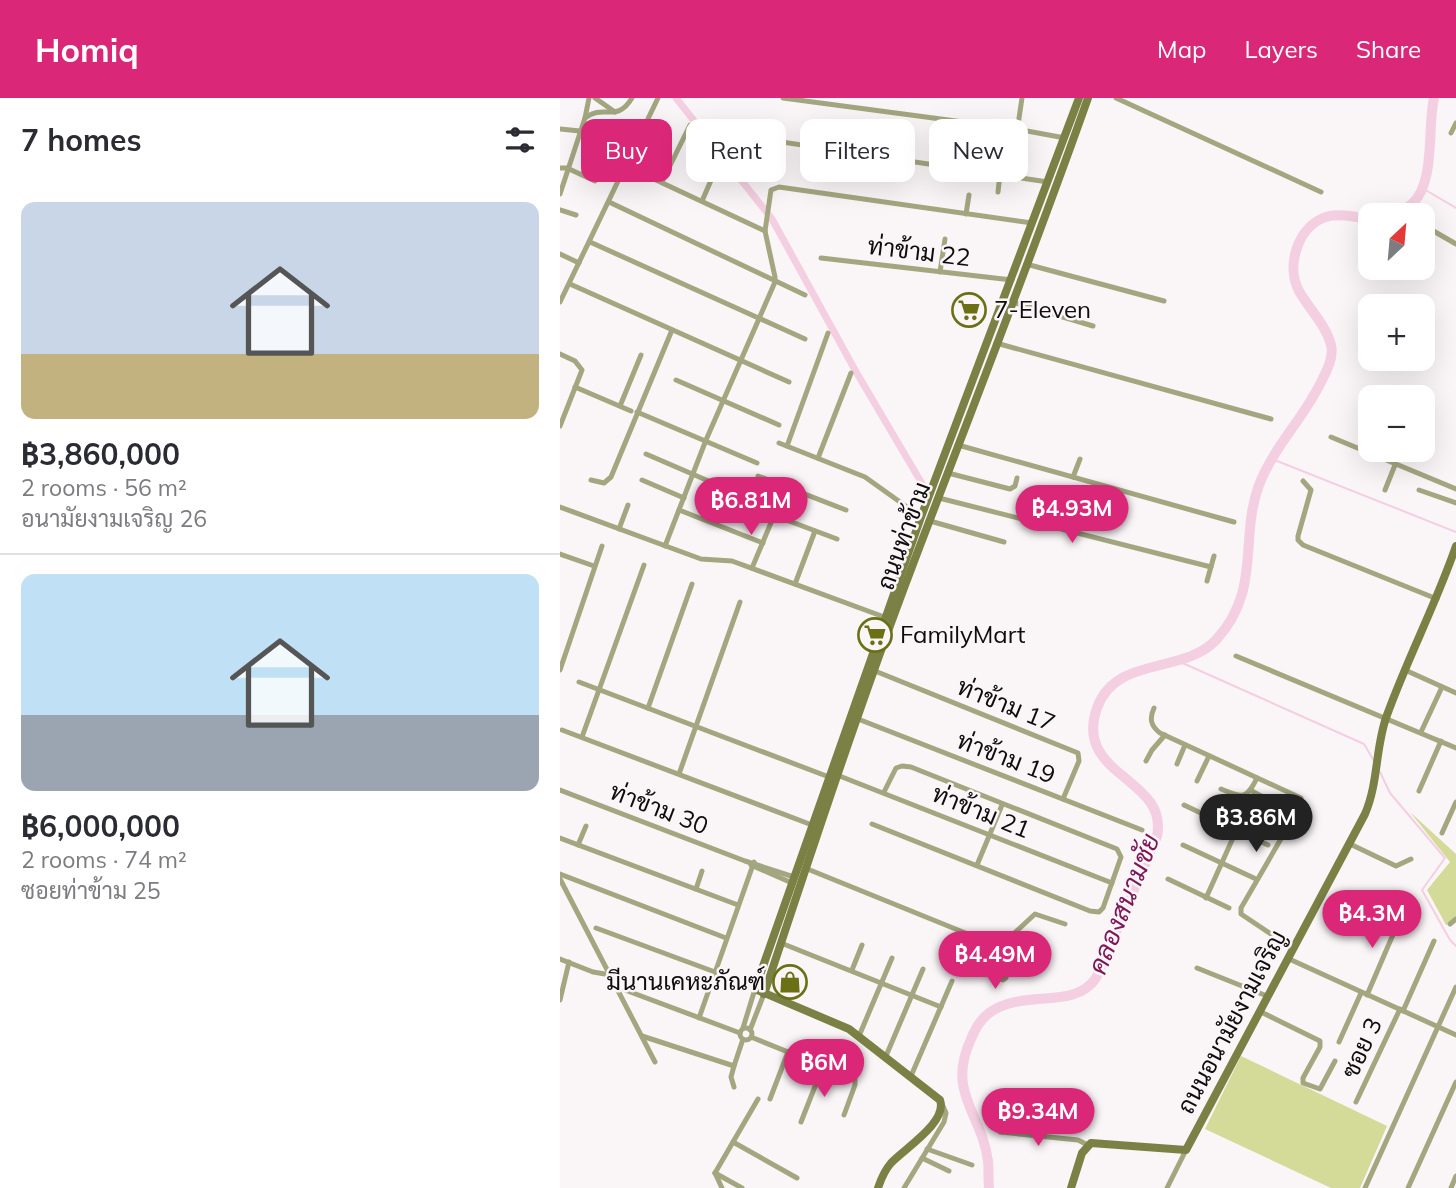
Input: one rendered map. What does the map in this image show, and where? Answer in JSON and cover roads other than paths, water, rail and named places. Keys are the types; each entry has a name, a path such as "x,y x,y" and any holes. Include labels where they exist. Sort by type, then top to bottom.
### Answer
{"street":[{"path":"560,194 564,168 585,118 589,98"},
{"path":"595,98 615,112"},
{"path":"585,118 596,113 623,110 632,98"},
{"path":"649,119 659,98"},
{"path":"783,98 941,119"},
{"path":"1018,119 1022,98"},
{"name":"ถนนท่าข้าม","path":"750,1030 781,943 833,776 1079,98"},
{"name":"ถนนท่าข้าม","path":"925,519 939,498 980,372 996,343 1088,98"},
{"path":"1116,98 1321,192"},
{"path":"1451,133 1456,123"},
{"path":"560,130 580,131"},
{"path":"1028,131 1065,138"},
{"path":"672,162 686,133"},
{"path":"786,142 929,164"},
{"path":"564,168 581,175"},
{"path":"1028,179 1048,182"},
{"path":"561,300 618,182"},
{"path":"662,182 765,231"},
{"path":"702,201 710,182"},
{"path":"998,192 999,182"},
{"path":"665,546 706,440 775,282 765,231 769,192 779,187 1032,223"},
{"path":"966,214 969,195"},
{"path":"609,202 805,295"},
{"path":"560,210 576,215"},
{"path":"1435,232 1456,244"},
{"path":"940,272 944,239"},
{"path":"590,242 804,339"},
{"path":"560,254 579,263"},
{"name":"ท่าข้าม 22","path":"821,258 1012,280"},
{"path":"1026,264 1164,301"},
{"path":"570,284 789,382"},
{"path":"1012,302 1093,326"},
{"path":"591,480 604,483 611,477 634,411 672,330"},
{"path":"787,446 828,333"},
{"path":"996,343 1271,419"},
{"path":"560,354 581,365 582,370 563,407 560,426"},
{"path":"620,406 641,355"},
{"path":"818,458 850,373"},
{"path":"676,380 779,425"},
{"path":"575,387 757,463"},
{"path":"1331,438 1456,489"},
{"path":"779,443 865,477 925,519 1004,542"},
{"path":"958,445 1234,522"},
{"path":"646,454 734,492"},
{"path":"1073,477 1080,459"},
{"path":"1385,490 1395,465"},
{"path":"948,473 1010,489 1015,486 1017,478"},
{"path":"758,477 846,510"},
{"path":"642,480 684,498"},
{"path":"1303,481 1311,491 1297,536 1303,545 1437,599"},
{"path":"752,568 786,487"},
{"path":"1419,490 1456,503"},
{"path":"939,498 1211,567"},
{"path":"741,503 836,539"},
{"path":"619,529 628,505"},
{"path":"560,507 701,559 732,561 890,619"},
{"path":"679,510 763,543"},
{"path":"795,584 815,531"},
{"path":"560,670 602,545"},
{"name":"ถนนอนามัยงามเจริญ","path":"1088,1145 1110,1143 1186,1150 1350,844 1375,790 1386,717 1437,599 1456,546"},
{"path":"560,554 594,566"},
{"path":"1207,581 1214,556"},
{"path":"582,737 644,565"},
{"path":"648,708 692,584"},
{"path":"679,774 740,602"},
{"name":"ถนนท่าข้าม","path":"734,1087 731,1077 755,989 812,825 858,719 890,619"},
{"path":"1236,656 1455,746"},
{"path":"1405,670 1456,693"},
{"name":"ท่าข้าม 17","path":"875,671 1078,753 1079,761 1063,799"},
{"name":"ท่าข้าม 21","path":"579,682 833,776 884,792 1112,883"},
{"path":"1421,732 1442,687"},
{"path":"1154,708 1152,722 1155,729 1301,798 1302,803 1296,814 1243,903 1241,914 1292,948"},
{"name":"ท่าข้าม 19","path":"858,719 1142,830"},
{"path":"562,730 812,825"},
{"path":"1146,761 1165,735"},
{"path":"1419,791 1441,741"},
{"path":"1177,764 1185,745"},
{"path":"1197,781 1209,756"},
{"path":"872,824 1095,912 1103,908 1121,857 1116,849 902,766 896,768 884,792"},
{"path":"1221,789 1241,796 1251,790 1257,778"},
{"name":"ท่าข้าม 30","path":"560,790 793,880"},
{"path":"1251,790 1296,814"},
{"path":"1442,833 1456,802"},
{"path":"977,865 1002,805"},
{"path":"1184,805 1268,845"},
{"path":"578,845 586,826"},
{"path":"1206,898 1237,830"},
{"path":"560,838 738,905"},
{"path":"1350,844 1396,866 1411,859"},
{"path":"1183,845 1256,879"},
{"path":"699,1017 753,864"},
{"path":"805,868 995,945"},
{"path":"696,889 702,871"},
{"path":"560,877 726,938"},
{"path":"560,877 655,1062"},
{"path":"1168,879 1229,908"},
{"path":"1007,940 1035,914 1065,924"},
{"path":"1339,1042 1401,916"},
{"path":"1450,924 1456,919"},
{"path":"596,928 715,972"},
{"path":"1001,940 1012,944 1013,950 1007,958 1006,978 1003,980 994,977 990,970 995,945 1001,940"},
{"name":"ซอย 3","path":"1356,1102 1434,941"},
{"path":"781,943 941,1007"},
{"path":"852,970 862,945"},
{"path":"995,954 999,958 1007,958"},
{"path":"859,1036 892,958"},
{"path":"1287,958 1456,1034"},
{"path":"560,959 593,972 611,975"},
{"path":"560,1000 569,962"},
{"path":"1197,968 1267,996"},
{"path":"886,1056 923,970"},
{"path":"911,1076 952,981"},
{"path":"1365,1188 1456,987"},
{"path":"755,989 841,1025 859,1036 943,1104 946,1117 904,1188"},
{"path":"625,990 855,1079 844,1115"},
{"path":"1259,1011 1320,1041 1320,1047 1303,1083 1320,1089 1335,1061"},
{"path":"742,1034 750,1030 751,1037"},
{"path":"642,1036 734,1066"},
{"path":"770,1099 788,1052"},
{"path":"801,1122 823,1066"},
{"path":"1408,1188 1456,1082"},
{"path":"715,1173 758,1099"},
{"path":"878,1188 889,1165 926,1131 943,1104"},
{"path":"1000,1132 1077,1139 1088,1145 1082,1153 1071,1188"},
{"path":"733,1142 797,1178"},
{"path":"927,1149 972,1165"},
{"path":"1167,1188 1186,1150"},
{"path":"922,1158 949,1171"},
{"path":"715,1173 722,1188"},
{"path":"715,1173 742,1188"},
{"path":"1451,1188 1456,1176"}],"waterway":[{"path":"676,98 772,219 855,370 924,487"},
{"name":"คลองสนามชัย","path":"1413,203 1420,194 1428,168 1434,98"},
{"path":"1422,188 1456,208"},
{"name":"คลองสนามชัย","path":"989,1188 985,1144 964,1089 964,1058 978,1024 989,1013 1017,1002 1075,994 1096,978 1157,836 1157,816 1149,801 1098,749 1093,731 1097,708 1106,691 1119,680 1134,672 1202,651 1216,640 1230,621 1245,583 1250,525 1259,485 1273,457 1315,394 1331,359 1329,338 1295,281 1296,250 1306,231 1323,218 1341,215 1358,217"},
{"path":"1272,459 1456,532"},
{"path":"1178,661 1364,744 1374,761"},
{"path":"1380,772 1390,793 1445,858 1422,890 1456,946"}],"place":[{"name":"7-Eleven","path":"969,310"},
{"name":"FamilyMart","path":"875,635"},
{"name":"มีนานเคหะภัณฑ์","path":"790,982"}]}
